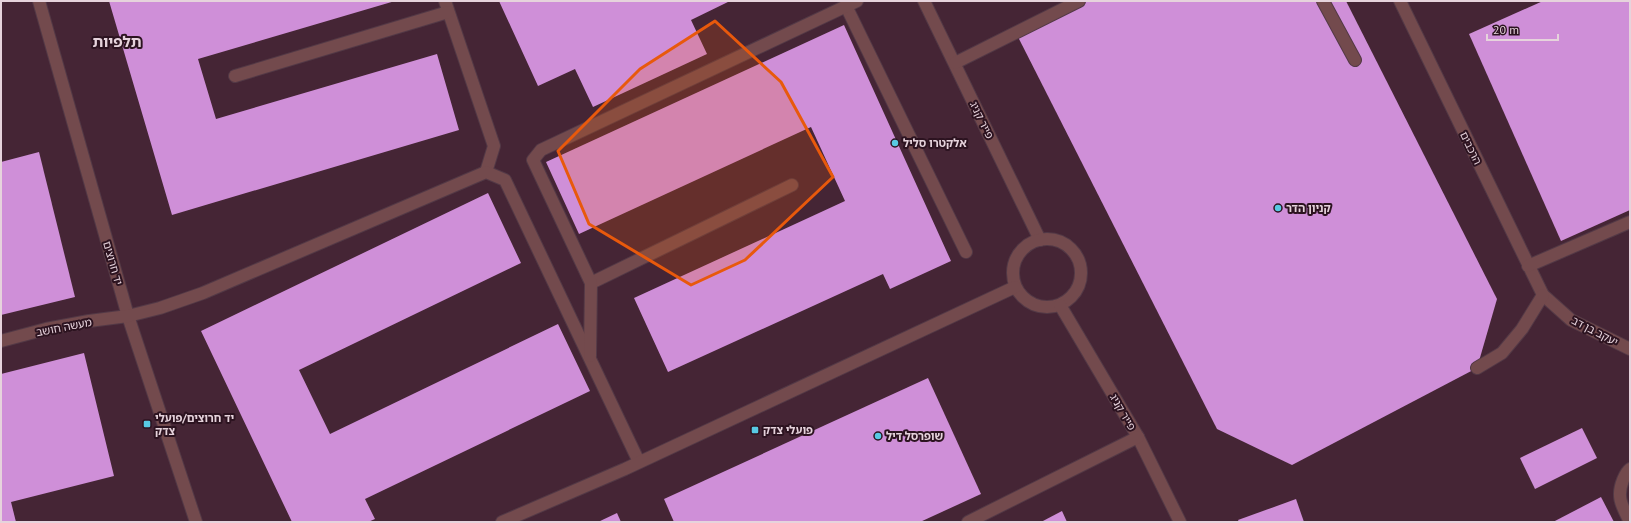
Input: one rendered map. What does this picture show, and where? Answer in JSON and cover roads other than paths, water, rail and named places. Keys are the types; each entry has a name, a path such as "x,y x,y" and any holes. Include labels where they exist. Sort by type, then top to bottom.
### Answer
{"street":[{"name":"יד חרוצים","path":"39,1 128,316 196,522"},
{"name":"פייר קניג","path":"924,1 1040,240"},
{"path":"954,63 1079,1"},
{"path":"1323,1 1355,60"},
{"name":"הרכבים","path":"1400,1 1543,296"},
{"path":"590,359 591,283 533,160 541,150 851,4 966,252"},
{"path":"235,76 446,6 494,146 486,172 505,180 639,462"},
{"name":"מעשה חושב","path":"1,341 46,329 128,316 160,308 203,293 486,172"},
{"path":"591,283 792,185"},
{"path":"1528,266 1630,222"},
{"path":"1052,239 1063,243 1078,259 1081,270 1080,282 1070,299 1060,305 1048,308 1036,306 1022,297 1015,287 1012,275 1014,264 1020,252 1029,244 1040,240 1052,239"},
{"path":"502,522 639,462 1015,287"},
{"path":"1477,368 1502,354 1522,329 1543,296"},
{"name":"יעקב בן דב","path":"1543,296 1571,320 1630,349"},
{"name":"פייר קניג","path":"1060,305 1138,437 1180,522"},
{"path":"968,522 1138,437"},
{"path":"1630,469 1626,472 1619,490 1623,508 1630,522"}],"place":[{"name":"אלקטרו סליל","path":"895,143"},
{"name":"קניון הדר","path":"1278,208"},
{"name":"יד חרוצים/פועלי צדק","path":"147,424"},
{"name":"פועלי צדק","path":"755,430"},
{"name":"שופרסל דיל","path":"878,436"}],"district":[{"name":"תלפיות","path":"117,41"}]}
